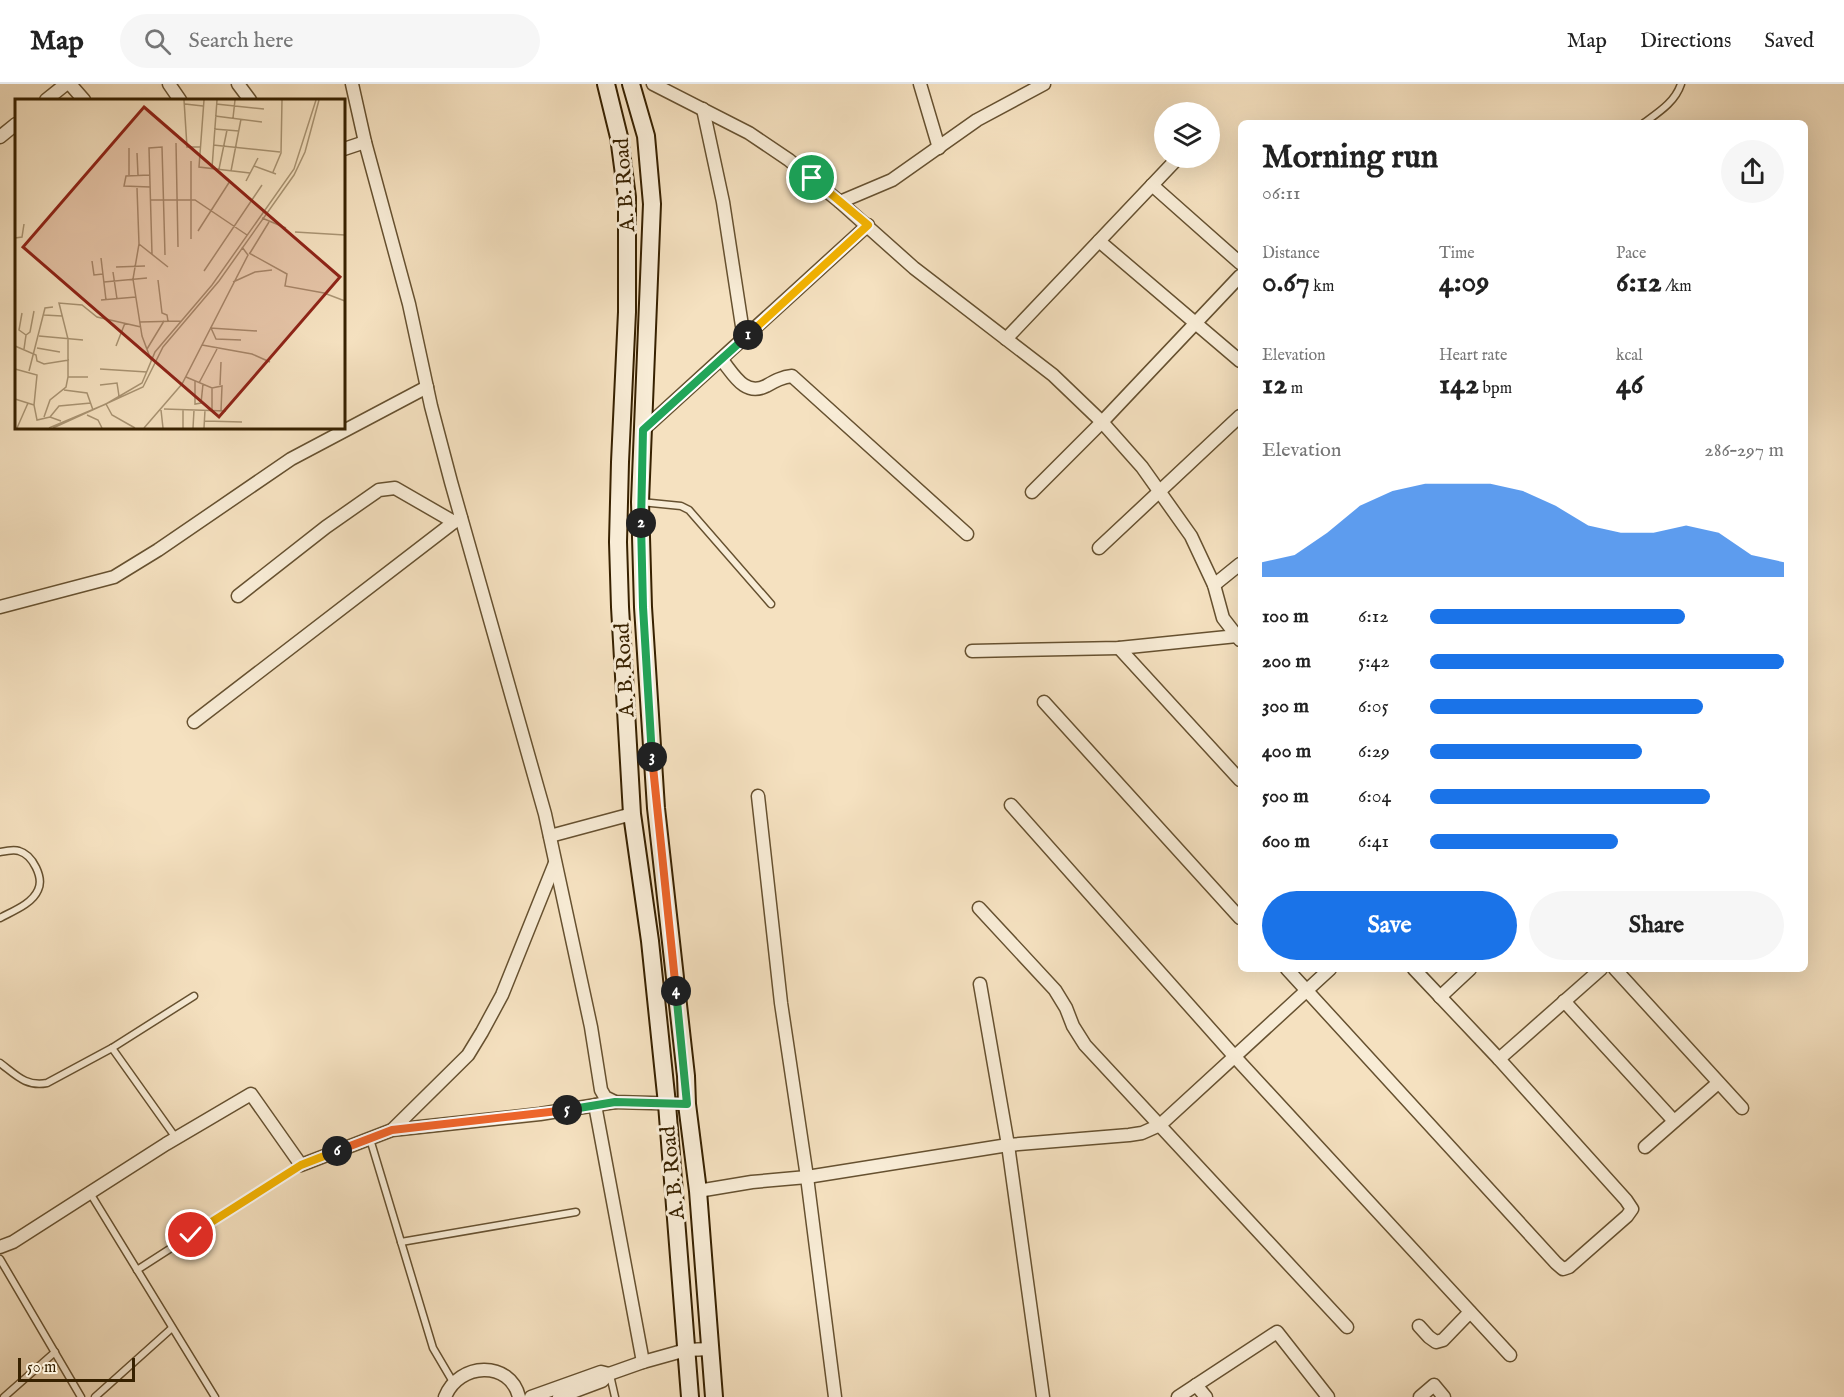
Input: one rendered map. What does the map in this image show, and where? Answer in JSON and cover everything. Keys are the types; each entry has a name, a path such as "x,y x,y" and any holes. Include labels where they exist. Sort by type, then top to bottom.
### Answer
{"main road":[{"name":"A. B. Road","path":"606,84 619,137 627,197 627,312 618,542 632,814 650,941 667,1104 690,1397"},
{"name":"A. B. Road","path":"631,84 646,136 652,204 640,502 643,607 656,808 698,1191 714,1397"}],"street":[{"path":"47,99 68,84 83,99"},
{"path":"169,84 179,99"},
{"path":"238,84 249,99"},
{"path":"352,84 365,142 409,304 431,406 451,482 457,520 546,814 591,1027 601,1090 605,1097 615,1102"},
{"path":"653,84 749,134 781,155 868,225 914,268 1053,375 1102,422 1142,467 1191,536 1214,585 1223,618 1238,637"},
{"path":"920,84 939,148"},
{"path":"840,202 892,180 977,120 1044,84"},
{"path":"703,109 723,202 744,339"},
{"path":"0,137 15,127"},
{"path":"345,149 365,142"},
{"path":"1006,339 1168,168"},
{"path":"1152,185 1238,261"},
{"path":"643,430 868,225"},
{"path":"1099,241 1238,359"},
{"path":"1032,492 1102,422 1238,278"},
{"path":"721,359 744,386 751,390 762,388 782,377 792,376 967,534"},
{"path":"345,425 427,387"},
{"path":"1099,548 1238,418"},
{"path":"0,607 114,577 158,550 328,433"},
{"path":"238,596 326,527 379,490 395,488 457,520"},
{"path":"195,722 457,520"},
{"path":"1214,585 1238,566"},
{"path":"972,651 1119,648 1238,638"},
{"path":"1119,648 1238,778"},
{"path":"1044,702 1238,916"},
{"path":"758,796 781,1003 807,1177 835,1397"},
{"path":"1011,805 1235,1057 1510,1355"},
{"path":"550,836 632,814"},
{"path":"392,1130 461,1062 477,1040 502,995 556,861"},
{"path":"979,908 1055,990 1085,1045 1347,1327"},
{"path":"1290,972 1556,1263 1563,1269 1569,1267 1628,1216 1632,1209 1417,972"},
{"path":"698,1191 752,1182 807,1177 1008,1146 1142,1133 1160,1125 1327,972"},
{"path":"1440,997 1467,972"},
{"path":"1498,1059 1598,972"},
{"path":"1618,972 1742,1108"},
{"path":"980,984 1008,1146 1043,1397"},
{"path":"1564,1001 1674,1120"},
{"path":"1645,1147 1718,1083"},
{"path":"0,1247 13,1242 176,1138 251,1094 301,1165 392,1130 540,1114 615,1102 687,1104"},
{"path":"595,1106 643,1362"},
{"path":"1419,1326 1428,1337 1436,1342 1443,1340 1470,1312"},
{"path":"1178,1397 1277,1332 1328,1397"},
{"path":"559,1397 602,1381 609,1374 643,1362 686,1350 710,1349"},
{"path":"445,1397 453,1382 466,1373 484,1369 496,1372 510,1381 519,1397"},
{"path":"531,1397 601,1372 609,1374"},
{"path":"1196,1385 1206,1397"},
{"path":"1420,1397 1434,1385 1444,1397"}],"lane":[{"path":"1648,120 1670,102 1681,84"},
{"path":"640,502 681,506 689,510 771,604"},
{"path":"0,852 19,851 29,857 40,882 38,892 30,900 0,918"},
{"path":"0,1063 24,1081 35,1085 47,1083 112,1048 194,996"},
{"path":"112,1048 176,1138"},
{"path":"369,1138 433,1348 453,1382"},
{"path":"137,1270 301,1165"},
{"path":"89,1193 215,1397"},
{"path":"401,1242 576,1212"},
{"path":"0,1259 81,1397"},
{"path":"95,1397 172,1328"},
{"path":"4,1397 55,1352"},
{"path":"609,1374 615,1397"}],"route":[{"path":"191,1235 301,1165 392,1130 540,1114 615,1102 687,1104 686,1076 652,762 641,542 643,430 868,225 812,178"}]}
